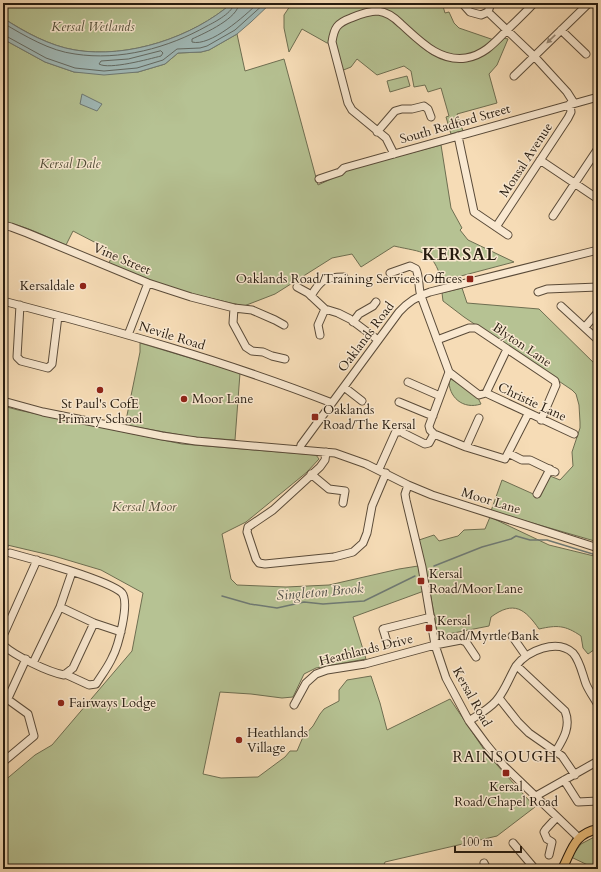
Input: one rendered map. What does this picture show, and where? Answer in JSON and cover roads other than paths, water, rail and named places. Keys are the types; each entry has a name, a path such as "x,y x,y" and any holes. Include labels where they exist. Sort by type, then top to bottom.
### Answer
{"main road":[{"path":"562,869 572,848 579,838 598,829"}],"street":[{"path":"462,3 467,9 481,15 488,12 491,3"},
{"path":"394,154 386,138 352,110 348,103 332,42 333,32 336,27 344,20 355,16 376,11 383,12 393,17 433,51 445,57 467,58 488,50 534,3"},
{"path":"514,76 589,3"},
{"path":"488,12 534,56 568,92 572,103"},
{"path":"561,30 586,54"},
{"name":"South Radford Street","path":"319,179 340,172 344,168 572,103 598,97"},
{"name":"Monsal Avenue","path":"496,227 568,118 571,112 572,103"},
{"path":"377,132 390,115 397,110 412,109 428,105 432,118"},
{"path":"458,136 474,212 508,235"},
{"path":"554,216 597,150"},
{"path":"540,160 598,199"},
{"name":"Vine Street","path":"3,225 27,233 148,283 191,297 234,308 252,310 282,322"},
{"name":"Oaklands Road","path":"300,449 301,445 378,340 404,306 415,298 598,250"},
{"path":"394,270 410,266 416,269 421,296 449,372 429,428 431,432 466,447 502,459 506,458 528,414"},
{"path":"311,296 316,286 322,280 330,277 344,277"},
{"path":"128,335 148,283"},
{"path":"297,287 311,296 324,309 338,313 378,340"},
{"path":"538,292 547,289 598,287"},
{"name":"Nevile Road","path":"3,301 128,335 245,370 332,403"},
{"path":"353,322 359,314 373,306 376,302"},
{"path":"20,305 17,357 20,361 48,368 52,364 58,316"},
{"path":"561,306 598,340"},
{"path":"234,308 233,323 246,347 252,351 263,352 272,356 283,356"},
{"path":"320,334 318,325 324,309"},
{"path":"585,327 598,312"},
{"name":"Blyton Lane","path":"437,340 469,328 476,328 555,381 556,385 542,420"},
{"path":"486,394 507,349"},
{"name":"Christie Lane","path":"449,372 479,396 486,394 574,434"},
{"path":"408,382 440,396"},
{"path":"344,387 362,401"},
{"name":"Moor Lane","path":"3,401 43,412 162,436 227,444 300,449 345,456 386,473 408,485 432,495 598,548"},
{"path":"400,402 433,416"},
{"path":"466,447 480,418"},
{"path":"379,470 399,432 425,444 429,443 434,434"},
{"path":"326,452 325,460 311,474 273,510 247,528 256,559 262,564 334,557 353,552 360,546 365,538 372,506 386,473"},
{"path":"508,453 522,460 530,460 552,471 537,494"},
{"path":"311,474 329,489 345,491 343,503"},
{"name":"Kersal Road","path":"408,485 405,494 406,500 422,567 435,646 446,678 469,721 504,766 579,838"},
{"path":"3,645 33,663 55,673 65,674 89,685 96,684 112,659 121,632 124,616 124,597 121,592 106,583 37,560 10,553"},
{"path":"3,636 37,560"},
{"path":"33,663 60,607 72,572"},
{"path":"60,607 94,623 121,632"},
{"path":"384,629 430,617"},
{"path":"65,674 73,668 94,623"},
{"path":"378,623 384,629 387,642"},
{"path":"512,636 526,656"},
{"name":"Heathlands Drive","path":"294,705 306,683 322,672 365,664 461,640 469,646 476,657"},
{"path":"469,721 492,705 507,684 517,666 526,656 538,650 553,646 568,649 577,659 589,690 598,705"},
{"path":"3,762 34,736 28,714 5,698 9,696 26,659"},
{"path":"517,666 565,711 568,717 568,728 556,752"},
{"path":"498,698 529,733 567,761 575,774"},
{"path":"536,796 598,761"},
{"path":"564,780 578,802 598,801"},
{"path":"549,854 552,849 552,842 548,839 544,832 557,817"},
{"path":"513,843 535,869"},
{"path":"446,869 451,869"}],"water":[{"path":"232,3 271,3 237,34 209,50 201,52 178,53 165,64 138,72 104,75 74,72 45,62 3,39 3,18 38,38 75,50 95,52 138,48 159,43 198,26"},
{"path":"82,94 102,104 97,111 80,104"}],"waterway":[{"name":"Singleton Brook","path":"434,566 482,547 511,539 516,536 530,540 547,540 596,555"},
{"name":"Singleton Brook","path":"3,545 8,546"},
{"name":"Singleton Brook","path":"222,596 250,604 277,608 304,602 323,604 364,601 415,576"}],"place":[{"name":"Oaklands Road/Training Services Offices","path":"470,279"},
{"name":"Kersaldale","path":"83,286"},
{"name":"St Paul's CofE Primary School","path":"100,390"},
{"name":"Moor Lane","path":"184,399"},
{"name":"Oaklands Road/The Kersal","path":"315,417"},
{"name":"Kersal Road/Moor Lane","path":"421,581"},
{"name":"Kersal Road/Myrtle Bank","path":"429,628"},
{"name":"Fairways Lodge","path":"61,703"},
{"name":"Heathlands Village","path":"239,740"},
{"name":"Kersal Road/Chapel Road","path":"506,773"}],"district":[{"name":"KERSAL","path":"460,254"},
{"name":"RAINSOUGH","path":"505,757"}],"park label":[{"name":"Kersal Wetlands","path":"93,27"},
{"name":"Kersal Dale","path":"70,164"},
{"name":"Kersal Moor","path":"144,507"}]}
